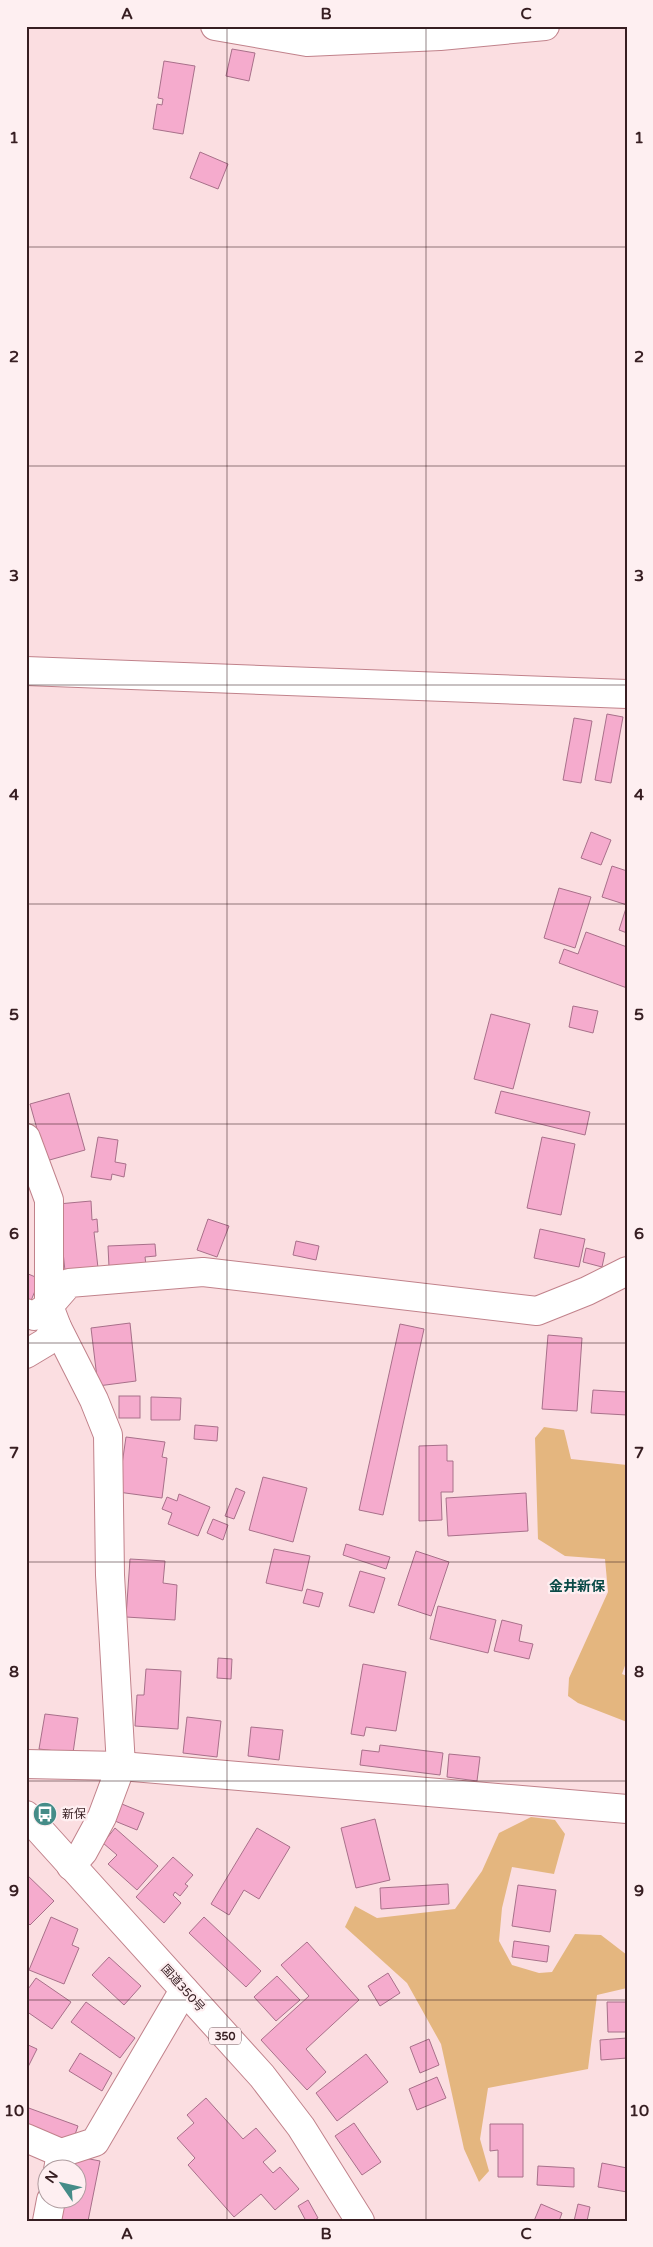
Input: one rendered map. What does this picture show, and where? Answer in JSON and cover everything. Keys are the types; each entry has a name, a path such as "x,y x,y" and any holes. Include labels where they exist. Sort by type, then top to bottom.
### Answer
{"main road":[{"path":"215,26 307,42 440,36 545,26"},
{"path":"26,671 627,694"},
{"path":"26,1138 49,1200 44,1315 46,1342 26,1354"},
{"path":"44,1315 69,1283 203,1272 537,1311 587,1291 627,1271"},
{"path":"44,1315 94,1400 108,1435 110,1575 121,1766 102,1817 83,1852 71,1866"},
{"path":"26,1764 121,1766 627,1809"},
{"name":"国道350号","path":"26,1815 262,2076 301,2127 360,2221"},
{"path":"62,2160 95,2142 184,1990"},
{"path":"26,2138 59,2160"}],"shaded area":[{"path":"544,1427 564,1430 571,1459 627,1465 627,1660 622,1674 627,1676 627,1722 578,1703 568,1696 569,1678 608,1592 605,1559 565,1556 538,1539 535,1438"},
{"path":"531,1817 555,1820 565,1834 554,1874 512,1867 502,1908 499,1941 512,1965 539,1973 552,1972 575,1934 601,1935 627,1955 627,1988 597,1995 588,2069 488,2088 480,2139 489,2171 479,2182 464,2149 441,2044 407,1983 345,1927 355,1906 377,1918 455,1909 482,1871 499,1833"}],"building":[{"path":"232,49 255,53 249,81 226,76"},
{"path":"164,61 195,66 183,134 153,129 157,104 162,105 163,99 158,98"},
{"path":"200,152 228,164 218,189 190,178"},
{"path":"607,714 623,717 611,783 595,780"},
{"path":"574,718 592,721 581,783 563,780"},
{"path":"591,832 611,840 601,865 581,858"},
{"path":"612,866 627,871 627,905 602,897"},
{"path":"559,888 591,897 575,948 544,938"},
{"path":"627,905 627,933 619,930"},
{"path":"586,932 627,947 627,988 559,963 564,949 578,954"},
{"path":"573,1006 598,1011 593,1033 569,1027"},
{"path":"491,1014 530,1024 513,1089 474,1079"},
{"path":"501,1091 590,1112 585,1135 495,1113"},
{"path":"69,1093 85,1150 46,1161 30,1104"},
{"path":"98,1137 118,1140 115,1162 126,1164 124,1177 112,1174 111,1180 91,1177"},
{"path":"542,1137 575,1144 561,1215 527,1208"},
{"path":"91,1201 92,1220 97,1219 98,1232 94,1232 98,1268 65,1271 58,1204"},
{"path":"208,1219 229,1226 217,1257 197,1250"},
{"path":"540,1229 585,1239 579,1267 534,1258"},
{"path":"296,1241 319,1246 316,1260 293,1255"},
{"path":"155,1244 156,1256 145,1257 146,1265 109,1267 108,1246"},
{"path":"586,1248 605,1253 602,1267 583,1262"},
{"path":"26,1273 40,1279 30,1303 26,1301"},
{"path":"130,1323 136,1381 98,1386 91,1328"},
{"path":"400,1324 424,1329 383,1515 359,1510"},
{"path":"548,1335 582,1338 577,1411 542,1409"},
{"path":"593,1390 627,1392 627,1415 591,1413"},
{"path":"119,1396 140,1396 140,1418 119,1418"},
{"path":"151,1397 181,1398 180,1420 151,1420"},
{"path":"195,1425 218,1427 217,1441 194,1439"},
{"path":"126,1437 165,1442 162,1457 167,1458 162,1498 118,1492"},
{"path":"447,1445 447,1461 453,1461 453,1492 441,1492 442,1520 419,1521 419,1446"},
{"path":"263,1477 307,1488 293,1542 249,1530"},
{"path":"236,1488 245,1492 234,1519 225,1516"},
{"path":"526,1493 528,1531 448,1536 446,1498"},
{"path":"179,1494 210,1507 198,1536 168,1524 172,1513 162,1509 167,1497 177,1501"},
{"path":"213,1519 228,1525 223,1540 207,1533"},
{"path":"346,1544 390,1557 386,1569 343,1555"},
{"path":"274,1549 310,1556 302,1591 266,1583"},
{"path":"416,1551 449,1562 431,1616 398,1605"},
{"path":"130,1559 165,1561 163,1583 177,1585 175,1620 126,1617"},
{"path":"360,1571 385,1578 374,1613 349,1606"},
{"path":"307,1589 323,1593 319,1607 303,1603"},
{"path":"438,1606 496,1620 488,1653 430,1639"},
{"path":"502,1620 522,1625 519,1641 533,1644 529,1659 494,1651"},
{"path":"218,1658 232,1659 231,1679 217,1678"},
{"path":"363,1664 406,1672 396,1731 366,1727 364,1736 351,1734"},
{"path":"146,1669 181,1671 178,1729 135,1726 137,1695 144,1695"},
{"path":"45,1714 78,1718 73,1753 39,1749"},
{"path":"187,1717 221,1721 217,1757 183,1753"},
{"path":"251,1727 283,1730 279,1760 248,1756"},
{"path":"380,1745 443,1753 440,1775 360,1765 362,1750 379,1752"},
{"path":"449,1754 480,1757 477,1781 447,1777"},
{"path":"117,1802 144,1813 137,1830 110,1819"},
{"path":"375,1819 390,1880 356,1888 341,1828"},
{"path":"115,1828 158,1866 137,1890 108,1864 117,1855 103,1843"},
{"path":"257,1828 290,1847 259,1899 244,1890 229,1915 211,1904"},
{"path":"173,1857 193,1875 185,1884 188,1886 180,1896 175,1892 173,1895 181,1903 164,1923 136,1897"},
{"path":"26,1874 54,1901 30,1925 26,1921"},
{"path":"448,1884 449,1904 381,1909 380,1888"},
{"path":"518,1885 556,1890 550,1932 512,1926"},
{"path":"51,1917 78,1929 72,1945 79,1948 64,1984 29,1970"},
{"path":"204,1917 261,1971 246,1987 189,1933"},
{"path":"514,1941 549,1946 547,1962 512,1957"},
{"path":"307,1942 359,2000 306,2049 326,2072 307,2090 261,2040 309,1996 281,1965"},
{"path":"109,1957 141,1986 124,2005 92,1975"},
{"path":"388,1973 400,1993 380,2006 368,1986"},
{"path":"277,1976 300,2000 276,2021 254,1997"},
{"path":"36,1978 71,2002 52,2029 26,2011 26,1992"},
{"path":"86,2002 135,2038 120,2058 71,2022"},
{"path":"607,2002 627,2002 627,2032 608,2032"},
{"path":"627,2038 627,2058 601,2060 600,2040"},
{"path":"429,2039 439,2065 420,2073 410,2047"},
{"path":"26,2044 37,2049 26,2071"},
{"path":"80,2053 112,2073 102,2091 69,2071"},
{"path":"366,2054 388,2082 337,2121 316,2093"},
{"path":"437,2077 446,2098 417,2110 409,2089"},
{"path":"206,2098 243,2139 256,2128 276,2151 263,2162 273,2173 280,2167 299,2189 275,2210 261,2194 234,2217 188,2165 195,2158 177,2138 194,2123 187,2115"},
{"path":"26,2107 78,2126 72,2143 26,2127"},
{"path":"354,2123 381,2162 362,2175 335,2136"},
{"path":"490,2124 523,2124 523,2177 498,2177 498,2150 490,2151"},
{"path":"74,2156 100,2161 88,2221 60,2221 63,2210 88,2210 88,2160 73,2160"},
{"path":"602,2163 627,2168 627,2192 598,2187"},
{"path":"538,2166 574,2168 574,2187 537,2185"},
{"path":"308,2200 318,2218 313,2221 306,2221 298,2206"},
{"path":"541,2204 562,2213 559,2221 534,2221"},
{"path":"578,2204 590,2207 587,2221 574,2221"}],"place":[{"name":"新保","path":"45,1814"}],"district":[{"name":"金井新保","path":"577,1586"}]}
